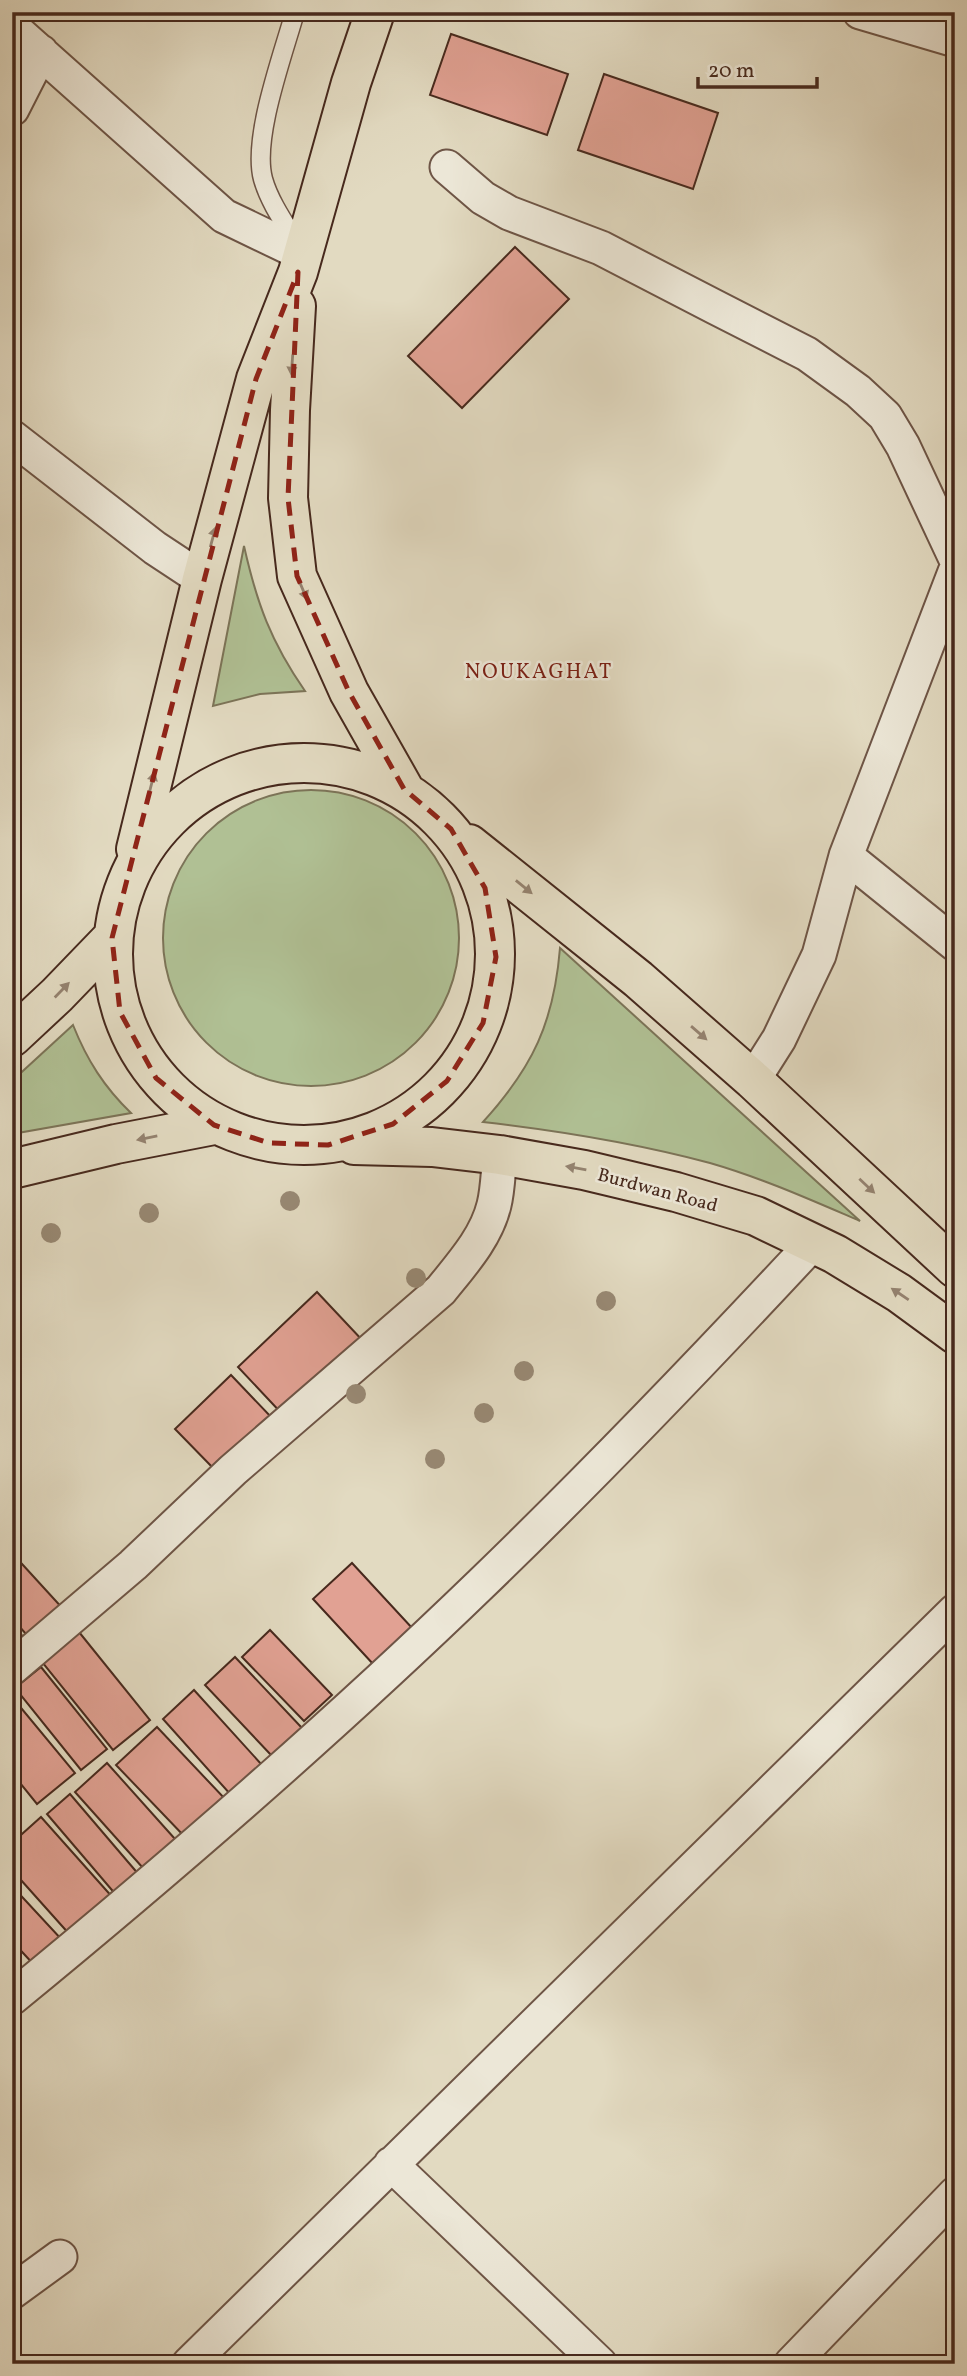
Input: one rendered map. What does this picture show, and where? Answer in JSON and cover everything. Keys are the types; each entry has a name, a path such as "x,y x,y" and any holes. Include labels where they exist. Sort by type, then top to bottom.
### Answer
{"main road":[{"path":"214,1125 156,1078 120,1012 112,937 202,579 256,379 301,263 351,83 375,12"},
{"path":"301,263 290,410 288,498 297,576 349,692 404,789"},
{"path":"130,872 167,819 177,811 219,781 280,762 344,765 404,789 638,979 753,1080 955,1268"},
{"path":"328,1145 393,1124 447,1082 483,1023 496,957 485,888 451,829"},
{"path":"12,1037 57,995 112,937"},
{"path":"12,1169 107,1146 214,1125"},
{"name":"Burdwan Road","path":"214,1125 269,1143 432,1147 500,1155 584,1170 676,1192 756,1216 813,1243 899,1293 955,1334"}],"street":[{"path":"860,12 955,40"},
{"path":"12,27 224,216 301,263"},
{"path":"12,109 41,52"},
{"path":"447,167 483,198 509,213 601,248 807,354 858,391 885,416 903,446 955,556"},
{"path":"12,437 155,548 202,579"},
{"path":"753,1080 779,1039 819,955 846,856 955,572"},
{"path":"846,856 955,944"},
{"path":"12,1668 133,1565 233,1470 441,1290 488,1224 494,1206 500,1155"},
{"path":"12,1998 141,1893 480,1585 686,1379 813,1243"},
{"path":"190,2364 955,1611"},
{"path":"391,2164 600,2364"},
{"path":"791,2364 955,2194"},
{"path":"12,2292 60,2257"}],"lane":[{"path":"295,12 263,131 261,166 264,181 301,263"}],"highlighted area":[{"path":"298,272 288,498 297,576 349,692 404,789 451,829 485,888 496,957 483,1023 447,1081 393,1124 328,1145 269,1143 214,1125 156,1078 120,1012 112,938 256,379"}],"green space":[{"path":"244,546 254,586 274,639 305,691 260,694 213,706"},
{"path":"296,790 326,790 354,796 381,807 405,823 426,844 442,868 453,895 459,938 453,981 442,1008 426,1032 405,1053 381,1069 354,1080 326,1086 296,1086 268,1080 241,1069 217,1053 196,1032 180,1008 169,981 163,953 163,923 169,895 180,868 196,844 217,823 241,807 268,796"},
{"path":"560,948 860,1221 767,1182 710,1163 598,1138 483,1122 515,1082 538,1042 552,999"},
{"path":"73,1025 97,1072 131,1113 12,1134 12,1081"}],"building":[{"path":"451,34 568,74 547,135 430,95"},
{"path":"604,74 718,113 693,189 578,150"},
{"path":"515,247 569,299 462,408 408,356"},
{"path":"317,1292 364,1342 285,1417 238,1367"},
{"path":"231,1375 273,1419 217,1472 175,1429"},
{"path":"12,1553 65,1611 32,1641 12,1618"},
{"path":"352,1563 413,1629 374,1665 313,1599"},
{"path":"12,1625 29,1643 12,1658"},
{"path":"270,1630 332,1695 304,1721 242,1657"},
{"path":"79,1632 150,1720 113,1750 42,1662"},
{"path":"235,1657 302,1728 272,1756 205,1685"},
{"path":"41,1667 107,1749 81,1770 15,1688"},
{"path":"194,1690 262,1765 231,1795 163,1719"},
{"path":"12,1697 75,1773 37,1804 12,1773"},
{"path":"157,1727 226,1800 186,1838 116,1765"},
{"path":"107,1763 175,1839 143,1868 75,1792"},
{"path":"70,1794 140,1876 117,1896 47,1814"},
{"path":"41,1817 114,1899 71,1936 12,1870 12,1843"},
{"path":"12,1886 63,1941 36,1967 12,1941"}],"district":[{"name":"NOUKAGHAT","path":"539,671"}]}
